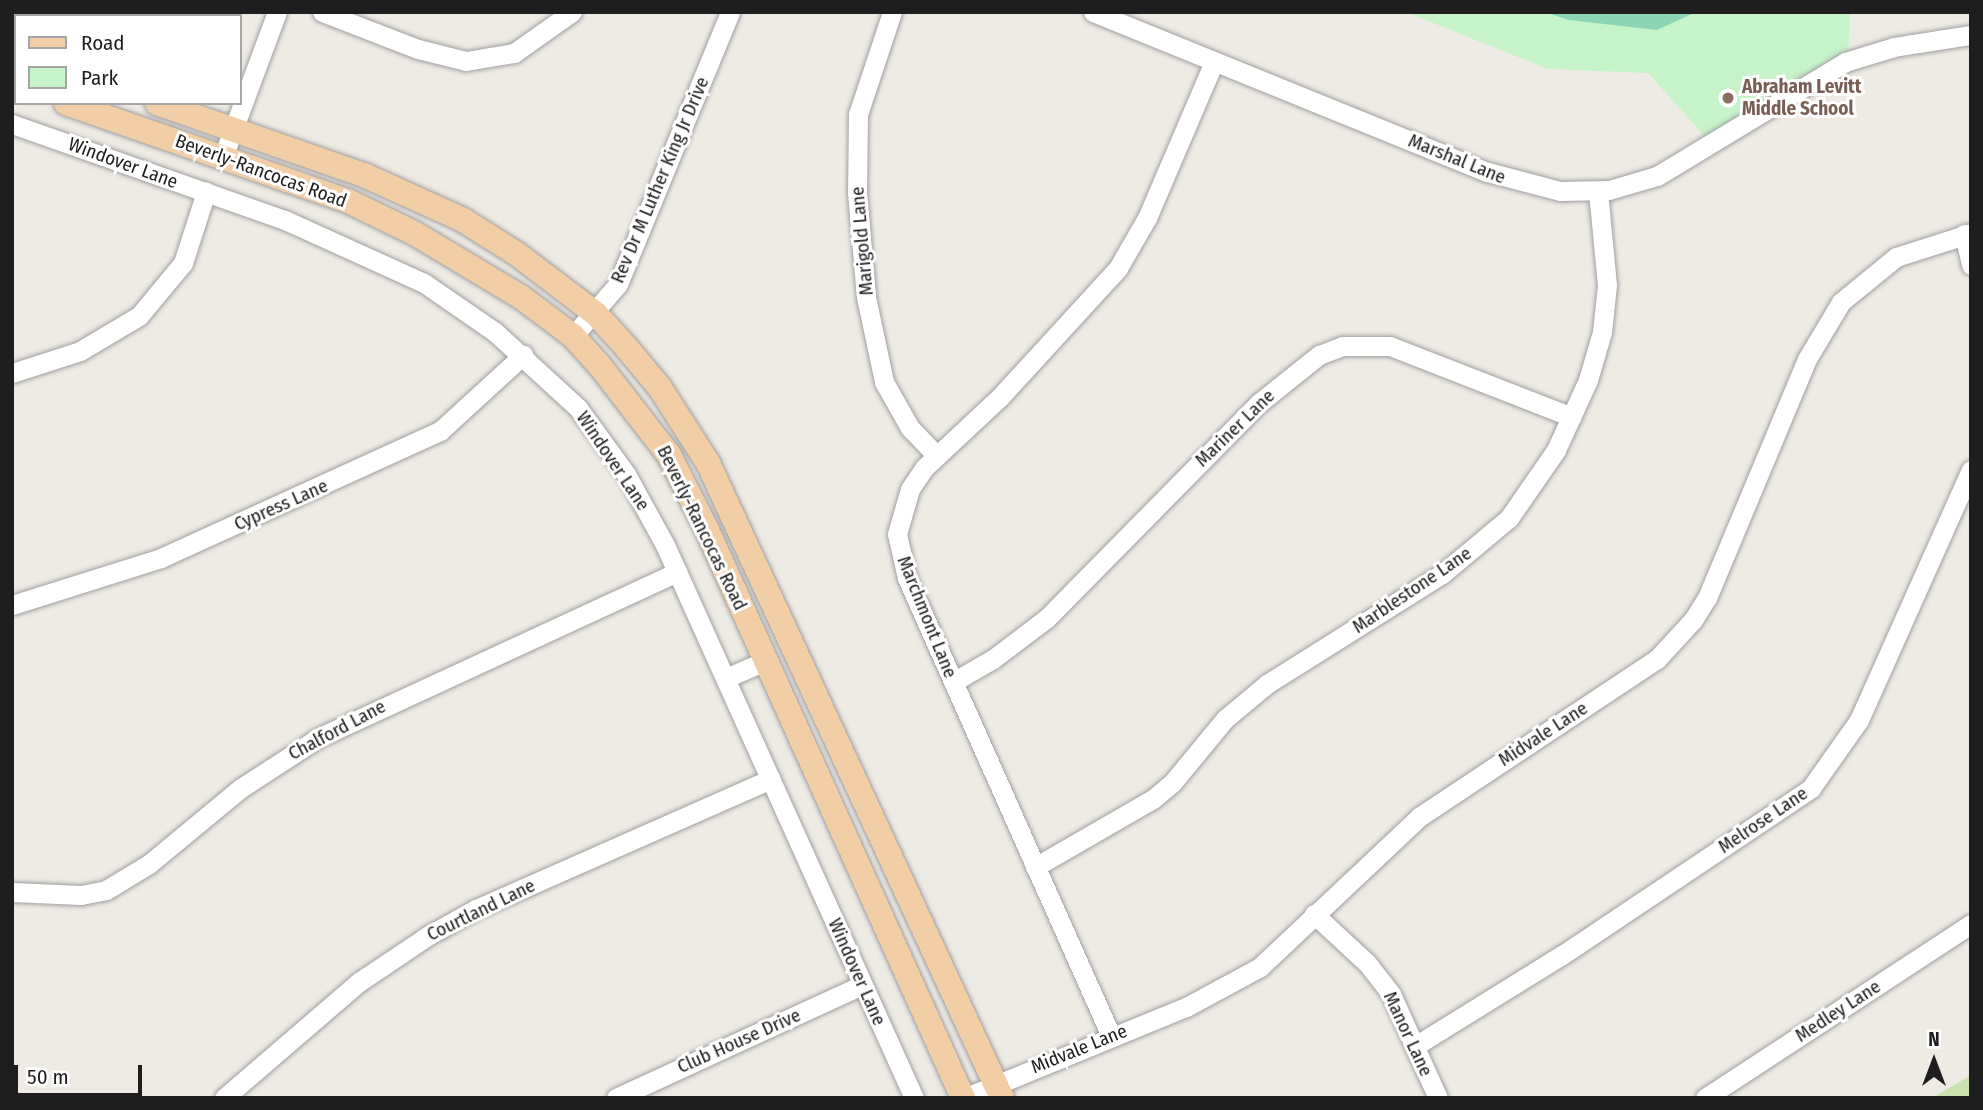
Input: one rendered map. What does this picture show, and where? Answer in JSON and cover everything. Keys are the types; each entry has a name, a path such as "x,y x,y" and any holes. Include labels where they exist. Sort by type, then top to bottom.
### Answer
{"main road":[{"name":"Beverly-Rancocas Road","path":"72,105 348,201 414,233 519,296 573,336 630,400 669,455 963,1098"},
{"name":"Beverly-Rancocas Road","path":"163,105 364,175 463,220 517,254 596,314 660,388 708,463 867,800 999,1090"},
{"path":"765,661 781,670 793,685 831,771 846,788 867,800"}],"street":[{"path":"223,157 236,130 277,12"},
{"path":"322,12 355,18 418,49 466,61 514,53 572,12"},
{"name":"Rev Dr M Luther King Jr Drive","path":"573,336 596,314 618,284 730,12"},
{"name":"Marigold Lane","path":"892,12 859,114 857,192 866,297 877,362 891,400 910,428 936,455"},
{"name":"Marshal Lane","path":"1093,12 1511,181 1560,191 1598,191 1657,176 1814,79 1869,53 1971,35"},
{"name":"Marchmont Lane","path":"1111,1035 906,578 897,534 910,489 936,455 1000,397 1118,268 1147,218 1214,62"},
{"name":"Windover Lane","path":"12,124 343,243 424,283 523,355 601,436 640,498 677,572 914,1098"},
{"name":"Marblestone Lane","path":"1035,867 1153,799 1173,782 1225,719 1267,684 1442,574 1489,538 1527,496 1572,416 1596,355 1606,308 1598,191"},
{"path":"12,373 80,351 139,316 183,262 206,192"},
{"path":"1967,233 1971,265"},
{"name":"Midvale Lane","path":"963,1098 999,1090 1111,1035 1212,996 1260,967 1419,817 1636,674 1677,639 1707,598 1807,359 1841,302 1896,257 1967,233"},
{"name":"Mariner Lane","path":"954,682 993,659 1046,618 1259,403 1319,355 1342,346 1390,346 1572,416"},
{"name":"Cypress Lane","path":"12,605 161,558 440,431 523,355"},
{"name":"Melrose Lane","path":"1415,1046 1562,956 1811,788 1860,720 1971,470"},
{"name":"Chalford Lane","path":"12,892 81,895 106,890 149,864 241,788 318,737 677,572"},
{"path":"726,678 765,661"},
{"name":"Courtland Lane","path":"224,1098 344,994 429,935 498,900 771,779"},
{"name":"Manor Lane","path":"1314,914 1380,977 1438,1098"},
{"name":"Medley Lane","path":"1705,1098 1971,924"},
{"name":"Club House Drive","path":"616,1098 862,985"}],"green space":[{"name":"Abraham Levitt Middle School","path":"1406,12 1850,12 1848,61 1710,142 1648,73 1548,69"},
{"path":"1544,12 1696,12 1657,30 1569,20"},
{"path":"1971,1075 1971,1098 1932,1098"}],"place":[{"name":"Abraham Levitt Middle School","path":"1728,98"}]}
